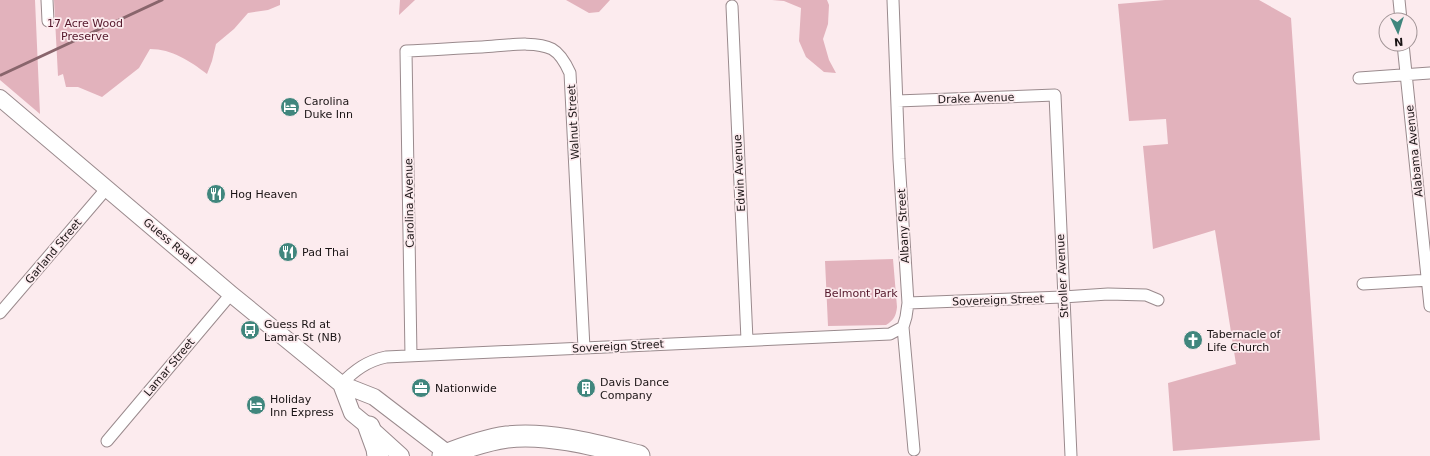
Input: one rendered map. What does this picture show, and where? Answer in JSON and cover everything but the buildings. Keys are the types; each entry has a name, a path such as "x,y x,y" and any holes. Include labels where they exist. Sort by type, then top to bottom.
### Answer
{"highway":[{"path":"369,427 377,448 378,456"},
{"path":"447,455 489,440 523,437 569,441 639,456"}],"main road":[{"name":"Guess Road","path":"0,98 231,294 340,384 374,397 447,455"},
{"name":"Guess Road","path":"340,384 352,413 401,456"}],"street":[{"path":"47,0 48,21"},
{"name":"Albany Street","path":"893,0 899,159 908,303 903,327 914,450"},
{"path":"1399,0 1400,12"},
{"name":"Edwin Avenue","path":"732,6 747,340"},
{"name":"Walnut Street","path":"406,51 534,44 552,49 559,54 565,63 570,73 571,82 584,348"},
{"name":"Carolina Avenue","path":"406,51 411,356"},
{"name":"Alabama Avenue","path":"1404,52 1429,280 1430,306"},
{"path":"1359,78 1430,74"},
{"name":"Drake Avenue","path":"898,101 1054,95"},
{"name":"Stroller Avenue","path":"1054,95 1071,456"},
{"name":"Garland Street","path":"0,313 106,188"},
{"path":"1364,284 1429,280"},
{"name":"Lamar Street","path":"107,441 231,294"},
{"name":"Sovereign Street","path":"908,303 1108,294 1146,295 1158,300"},
{"name":"Sovereign Street","path":"340,384 354,371 368,362 386,357 890,334 903,327"}],"green space":[{"path":"0,0 35,0 40,114 0,80"},
{"name":"17 Acre Wood Preserve","path":"54,0 280,0 280,5 268,10 248,13 234,29 216,44 207,74 187,60 173,53 150,49 139,68 102,97 78,87 66,87 63,74 58,76"},
{"path":"400,0 415,0 399,15"},
{"path":"566,0 610,0 599,12 589,13"},
{"path":"772,0 827,0 829,5 828,24 823,39 829,60 836,73 824,72 806,57 799,41 801,8 784,1"},
{"path":"1165,0 1259,0 1291,18 1320,440 1173,451 1168,383 1236,364 1215,230 1153,249 1143,146 1168,144 1166,119 1129,121 1118,4"},
{"name":"Belmont Park","path":"893,259 897,307 893,319 886,325 828,326 825,261"}],"waterway":[{"path":"1,75 162,0"}],"place":[{"name":"Carolina Duke Inn","path":"290,107"},
{"name":"Hog Heaven","path":"216,194"},
{"name":"Pad Thai","path":"288,252"},
{"name":"Guess Rd at Lamar St (NB)","path":"250,330"},
{"name":"Tabernacle of Life Church","path":"1193,340"},
{"name":"Nationwide","path":"421,388"},
{"name":"Davis Dance Company","path":"586,388"},
{"name":"Holiday Inn Express","path":"256,405"}]}
